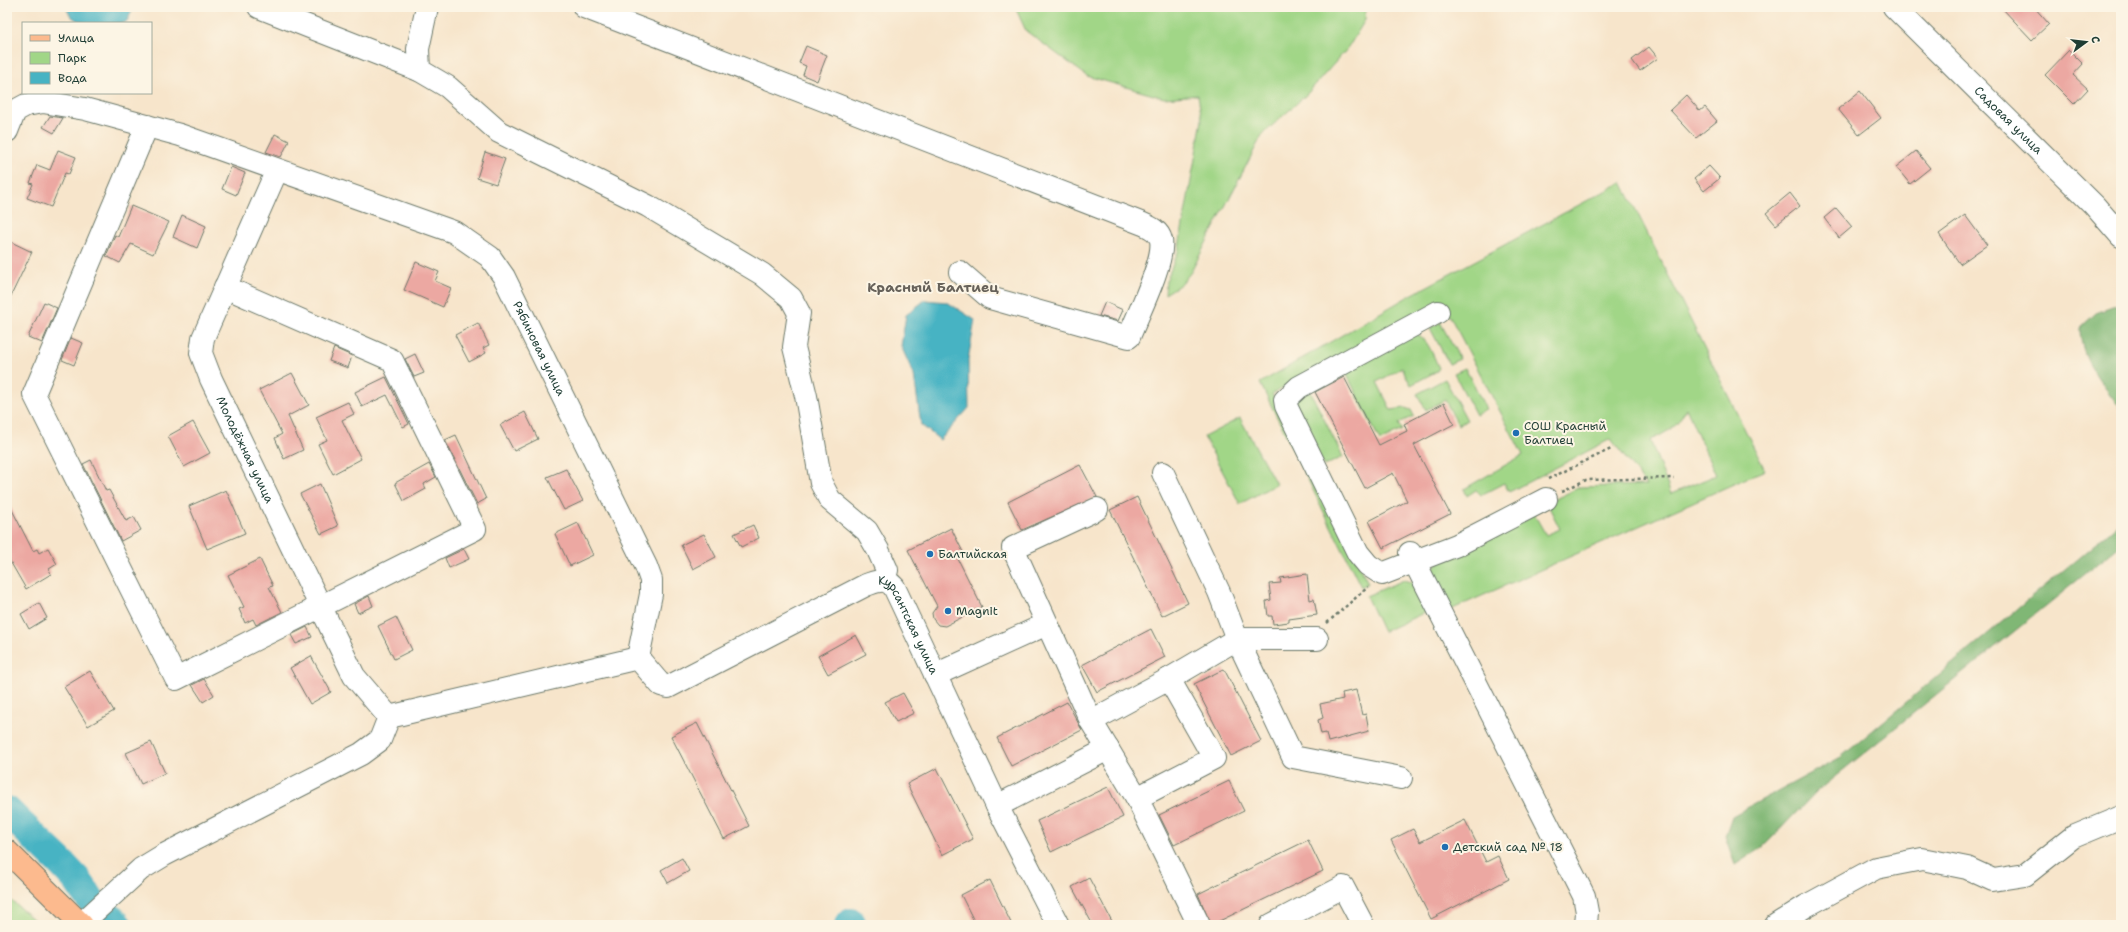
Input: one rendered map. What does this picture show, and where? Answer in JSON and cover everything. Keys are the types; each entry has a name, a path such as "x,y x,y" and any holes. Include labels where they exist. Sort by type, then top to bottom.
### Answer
{"main road":[{"path":"7,851 82,924"}],"street":[{"path":"259,7 419,70 448,87 499,132 648,206 762,274 791,298 798,313 794,347 806,396 822,483 830,500 867,531 887,570 884,580"},
{"path":"419,70 418,49 427,7"},
{"path":"584,7 1143,224 1155,230 1161,239 1160,257 1129,337 990,298 960,272"},
{"name":"Садовая улица","path":"1894,7 2119,229"},
{"name":"Рябиновая улица","path":"7,131 16,111 26,105 43,102 85,109 180,135 454,232 476,246 493,261 504,277 646,566 651,580 651,594 638,658"},
{"path":"147,126 34,394 176,679 474,530 392,360 225,287"},
{"name":"Молодёжная улица","path":"277,170 203,338 201,353 211,379 354,676 389,717"},
{"path":"1438,312 1299,387 1286,400 1286,406 1358,553 1368,565 1382,574 1412,557 1457,545 1546,499"},
{"path":"1163,473 1219,592 1237,639 1293,757 1401,778"},
{"path":"1097,509 1013,548 1091,721 1138,798 1199,925"},
{"path":"1412,557 1584,896 1588,912 1586,925"},
{"name":"Курсантская улица","path":"638,658 662,684 668,687 866,585 884,580 889,581 894,587 997,806 1058,925"},
{"path":"935,675 1047,624"},
{"path":"1091,721 1169,679 1237,639 1317,639"},
{"path":"82,924 141,869 164,855 361,754 380,740 389,717 638,658"},
{"path":"1138,798 1214,758 1169,679"},
{"path":"997,806 1108,749"},
{"path":"1776,925 1806,906 1876,868 1922,859 1967,868 1993,880 2025,875 2074,837 2121,817"},
{"path":"1271,925 1343,887 1363,925"}],"path":[{"path":"1613,448 1541,483 1546,499 1586,480 1674,478"},
{"path":"1317,639 1324,626 1352,599 1367,588 1378,572"}],"green space":[{"path":"1015,7 1366,7 1365,20 1348,48 1307,94 1262,135 1191,272 1181,284 1165,294 1166,281 1178,252 1202,120 1198,95 1164,98 1087,76 1026,31"},
{"path":"1622,182 1765,470 1448,611 1432,573 1434,567 1438,563 1533,512 1546,535 1560,529 1547,503 1580,487 1646,485 1611,439 1509,492 1504,483 1481,495 1476,490 1467,496 1464,489 1523,455 1443,303 1272,394 1368,583 1361,587 1260,383 1409,296","holes":["1686,408 1716,475 1671,494 1650,440 1662,435 1676,424"]},
{"path":"2118,305 2121,306 2121,409 2100,381 2088,361 2081,340 2080,328 2096,313"},
{"path":"1440,322 1460,359 1449,364 1430,328"},
{"path":"1413,333 1418,335 1426,342 1439,368 1437,371 1411,385 1402,368 1377,382 1391,410 1405,408 1411,410 1414,416 1399,423 1402,430 1380,441 1346,373 1310,391 1343,457 1324,466 1295,408 1298,395"},
{"path":"1465,368 1486,409 1476,415 1454,373"},
{"path":"1445,379 1467,420 1458,425 1445,400 1426,410 1417,394"},
{"path":"1240,418 1276,484 1240,504 1204,437"},
{"path":"2121,522 2121,545 1816,792 1764,846 1735,865 1725,836 1732,816 1841,757"},
{"path":"1404,580 1416,584 1430,610 1383,632 1366,596"},
{"path":"7,897 40,925 7,925"},
{"path":"114,908 120,908 136,925 115,925 112,914"}],"water":[{"path":"66,7 134,7 126,22 82,22 75,19"},
{"path":"925,300 947,302 975,320 968,360 969,408 940,440 921,425 914,375 901,346 906,315"}],"building":[{"path":"2001,7 2034,7 2049,24 2032,40"},
{"path":"806,46 827,55 817,81 803,75 806,66 799,63"},
{"path":"1649,47 1658,58 1640,71 1632,60"},
{"path":"2069,50 2083,64 2073,75 2088,89 2074,104 2045,75"},
{"path":"1860,91 1881,118 1859,135 1838,109"},
{"path":"1686,95 1700,111 1705,107 1717,121 1696,138 1670,110"},
{"path":"50,116 63,118 54,133 43,127"},
{"path":"275,134 289,141 281,157 266,152"},
{"path":"58,150 76,157 69,174 65,173 51,207 27,198 33,184 30,183 37,165 50,170"},
{"path":"1916,151 1930,168 1910,184 1896,167"},
{"path":"485,152 505,159 496,184 477,178"},
{"path":"1709,166 1720,178 1704,191 1694,179"},
{"path":"231,167 245,173 236,195 222,189"},
{"path":"1790,193 1800,206 1776,225 1766,213"},
{"path":"131,206 169,222 153,254 131,244 120,263 106,256 115,235 118,237"},
{"path":"1836,208 1852,227 1839,238 1824,218"},
{"path":"182,215 206,226 197,248 173,237"},
{"path":"1965,215 1987,245 1960,264 1939,234"},
{"path":"7,240 32,252 7,304"},
{"path":"416,262 439,272 435,281 451,288 443,307 404,290"},
{"path":"44,302 57,308 42,343 28,337"},
{"path":"1105,302 1123,310 1118,321 1099,316"},
{"path":"478,323 489,345 483,348 486,353 469,362 455,335"},
{"path":"71,338 83,343 74,365 62,360"},
{"path":"334,348 352,356 348,368 329,361"},
{"path":"415,354 424,373 414,377 405,359"},
{"path":"292,373 309,405 288,416 303,450 284,459 275,438 282,434 259,390"},
{"path":"386,377 409,424 403,427 387,395 362,407 355,392"},
{"path":"1344,377 1379,445 1407,431 1404,424 1444,403 1454,424 1414,445 1450,514 1383,548 1369,521 1407,501 1393,473 1365,488 1315,392"},
{"path":"348,402 354,414 342,420 361,459 333,474 318,444 327,440 316,417"},
{"path":"525,412 538,439 514,451 500,425"},
{"path":"193,422 210,453 184,467 168,436"},
{"path":"456,435 486,499 477,504 445,440"},
{"path":"91,460 106,491 109,490 126,521 134,517 141,530 121,541 83,464"},
{"path":"429,464 436,477 424,484 426,489 404,501 395,483"},
{"path":"1080,465 1097,497 1022,530 1008,502"},
{"path":"566,469 583,501 564,510 547,477"},
{"path":"320,484 338,526 321,534 300,494"},
{"path":"226,490 245,533 207,549 189,506"},
{"path":"1137,497 1188,603 1162,616 1110,510"},
{"path":"7,500 33,551 37,549 39,553 48,548 57,564 49,569 51,574 26,589 7,556"},
{"path":"578,523 593,555 570,566 555,534"},
{"path":"753,525 759,538 741,547 734,534"},
{"path":"951,528 963,552 956,555 982,607 945,626 938,625 933,619 932,613 937,606 908,550"},
{"path":"704,534 716,557 693,569 681,545"},
{"path":"464,549 469,559 449,568 445,558"},
{"path":"260,559 273,586 269,587 282,612 256,625 253,619 245,623 239,609 244,607 228,575"},
{"path":"1307,574 1310,600 1314,599 1317,615 1289,619 1289,622 1273,624 1272,616 1268,616 1266,601 1271,600 1269,584 1281,583 1280,578"},
{"path":"369,596 373,606 358,613 354,604"},
{"path":"39,603 47,618 29,629 21,614"},
{"path":"396,617 412,650 394,659 378,626"},
{"path":"307,627 312,637 296,644 291,635"},
{"path":"1151,629 1165,657 1097,692 1082,665"},
{"path":"856,635 866,654 828,674 818,656"},
{"path":"311,656 331,692 310,704 290,668"},
{"path":"1224,669 1261,741 1231,756 1194,684"},
{"path":"90,671 114,711 88,726 64,687"},
{"path":"204,679 214,695 203,702 192,685"},
{"path":"1356,690 1362,715 1366,714 1369,731 1328,742 1326,733 1321,734 1318,720 1323,718 1320,704 1343,699 1342,693"},
{"path":"903,693 914,713 896,722 885,702"},
{"path":"1067,702 1082,730 1011,766 997,738"},
{"path":"697,723 749,826 724,839 671,736"},
{"path":"151,742 165,773 141,784 126,753"},
{"path":"937,768 973,839 942,855 907,784"},
{"path":"1229,781 1244,811 1174,845 1159,815"},
{"path":"1108,787 1123,817 1051,852 1037,821"},
{"path":"1465,820 1486,862 1498,856 1509,879 1431,919 1391,840 1413,829 1420,842"},
{"path":"1308,840 1323,871 1211,925 1198,894"},
{"path":"682,858 689,871 668,883 661,870"},
{"path":"1089,878 1114,925 1093,925 1072,887"},
{"path":"990,880 1012,925 976,925 961,895"}],"waterway":[{"path":"7,811 77,880 90,899"},
{"path":"108,916 117,925"}],"place":[{"name":"СОШ Красный Балтиец","path":"1516,433"},
{"name":"Балтийская","path":"930,554"},
{"name":"Magnit","path":"948,611"},
{"name":"Детский сад № 18","path":"1445,847"}],"district":[{"name":"Красный Балтиец","path":"933,287"}]}
